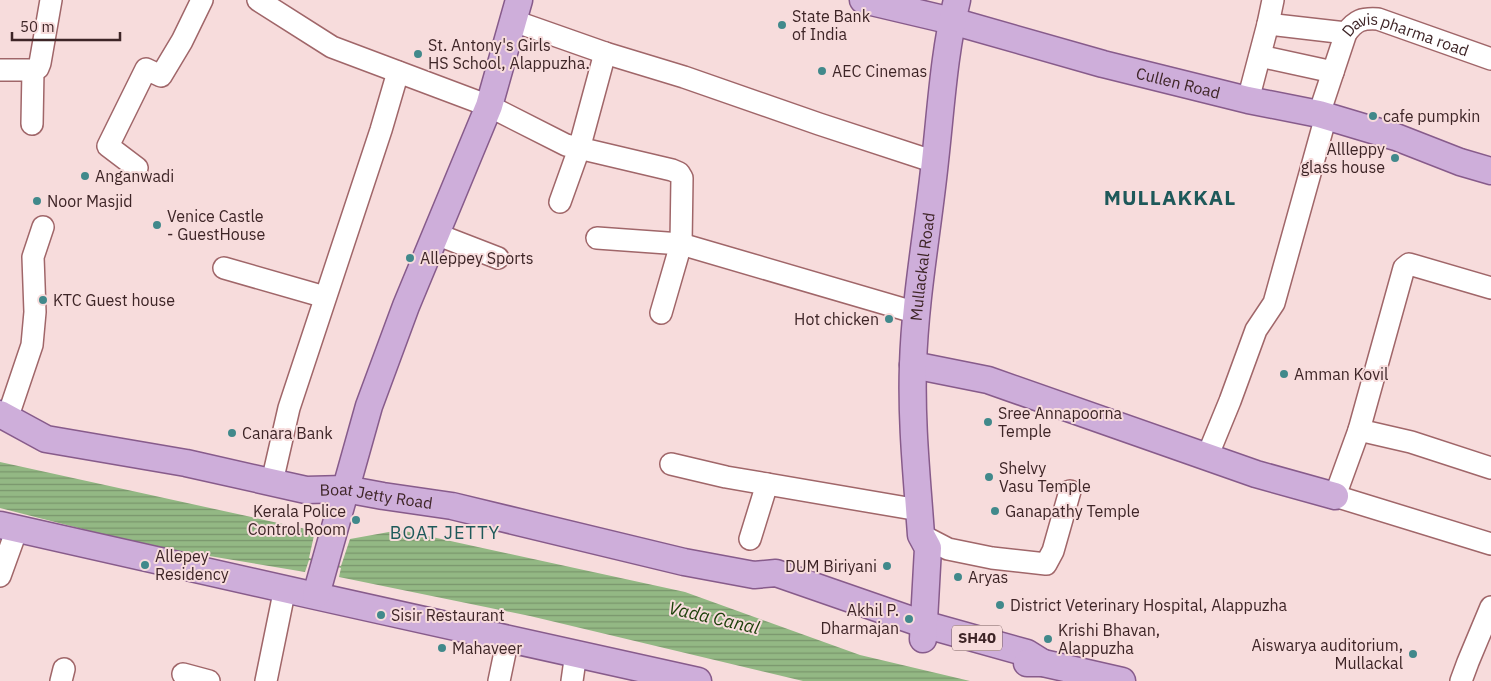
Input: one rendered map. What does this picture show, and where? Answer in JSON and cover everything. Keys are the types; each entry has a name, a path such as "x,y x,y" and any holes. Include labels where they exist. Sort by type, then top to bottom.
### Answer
{"main road":[{"name":"Cullen Road","path":"863,0 954,10 1103,64 1248,100 1322,115 1396,137 1460,162 1491,171"},
{"name":"Mullackal Road","path":"916,630 915,547 920,522 913,435 913,365 917,313 954,10"},
{"path":"316,595 369,406 406,306 489,106 517,11"},
{"path":"913,365 988,380 1256,474 1335,496"},
{"name":"Boat Jetty Road","path":"4,417 46,439 186,463 306,490 345,489 452,506 684,562 754,575 776,573 916,630"},
{"path":"9,527 136,557 285,588 698,681"},
{"name":"SH40","path":"916,630 1022,663 1043,663 1122,681"}],"street":[{"path":"0,70 33,70 38,68 51,0"},
{"path":"137,168 108,146 146,68 161,76 182,41 202,0"},
{"path":"258,0 332,47 489,106 566,145 679,173 682,178 681,244 661,313"},
{"path":"1248,100 1273,0"},
{"path":"517,11 605,54 684,77 935,162"},
{"name":"Davis pharma road","path":"1207,456 1230,401 1256,330 1274,303 1333,72 1346,33 1353,24 1365,18 1378,18 1491,59"},
{"path":"1268,24 1346,33"},
{"path":"560,202 579,149 605,54"},
{"path":"1260,56 1333,72"},
{"path":"32,124 33,70"},
{"path":"272,482 289,408 381,130 398,72"},
{"path":"4,417 32,345 35,312 33,257 43,227"},
{"path":"436,234 498,258"},
{"path":"597,238 681,244 917,313"},
{"path":"1491,288 1409,264 1406,265 1359,430 1335,496 1491,544"},
{"path":"224,268 325,297"},
{"path":"1359,430 1411,442 1491,468"},
{"path":"671,464 726,477 767,484 920,522 948,549 992,558 1046,564 1053,550 1070,491"},
{"path":"750,538 767,484"},
{"path":"0,576 9,527"},
{"path":"266,681 285,588"},
{"path":"1461,681 1491,607"},
{"path":"499,681 508,638"},
{"path":"572,681 576,653"},
{"path":"183,674 208,681"}],"water":[{"name":"Vada Canal","path":"0,462 315,531 309,558 341,566 350,539 400,530 685,592 860,655 970,681 803,681 530,616 339,577 341,568 309,560 305,572 149,546 0,508"}],"place":[{"name":"State Bank of India","path":"782,25"},
{"name":"St. Antony's Girls HS School, Alappuzha.","path":"418,54"},
{"name":"AEC Cinemas","path":"822,71"},
{"name":"cafe pumpkin","path":"1373,116"},
{"name":"Allleppy glass house","path":"1395,158"},
{"name":"Anganwadi","path":"85,176"},
{"name":"Noor Masjid","path":"37,201"},
{"name":"Venice Castle - GuestHouse","path":"157,225"},
{"name":"Alleppey Sports","path":"410,258"},
{"name":"KTC Guest house","path":"43,300"},
{"name":"Hot chicken","path":"889,319"},
{"name":"Amman Kovil","path":"1284,374"},
{"name":"Sree Annapoorna Temple","path":"988,422"},
{"name":"Canara Bank","path":"232,433"},
{"name":"Shelvy Vasu Temple","path":"989,477"},
{"name":"Ganapathy Temple","path":"995,511"},
{"name":"Kerala Police Control Room","path":"356,520"},
{"name":"Allepey Residency","path":"145,565"},
{"name":"DUM Biriyani","path":"887,566"},
{"name":"Aryas","path":"958,577"},
{"name":"District Veterinary Hospital, Alappuzha","path":"1000,605"},
{"name":"Sisir Restaurant","path":"381,615"},
{"name":"Akhil P. Dharmajan","path":"909,619"},
{"name":"Krishi Bhavan, Alappuzha","path":"1048,639"},
{"name":"Mahaveer","path":"442,648"},
{"name":"Aiswarya auditorium, Mullackal","path":"1413,654"}],"district":[{"name":"MULLAKKAL","path":"1170,198"},
{"name":"BOAT JETTY","path":"445,533"}]}
